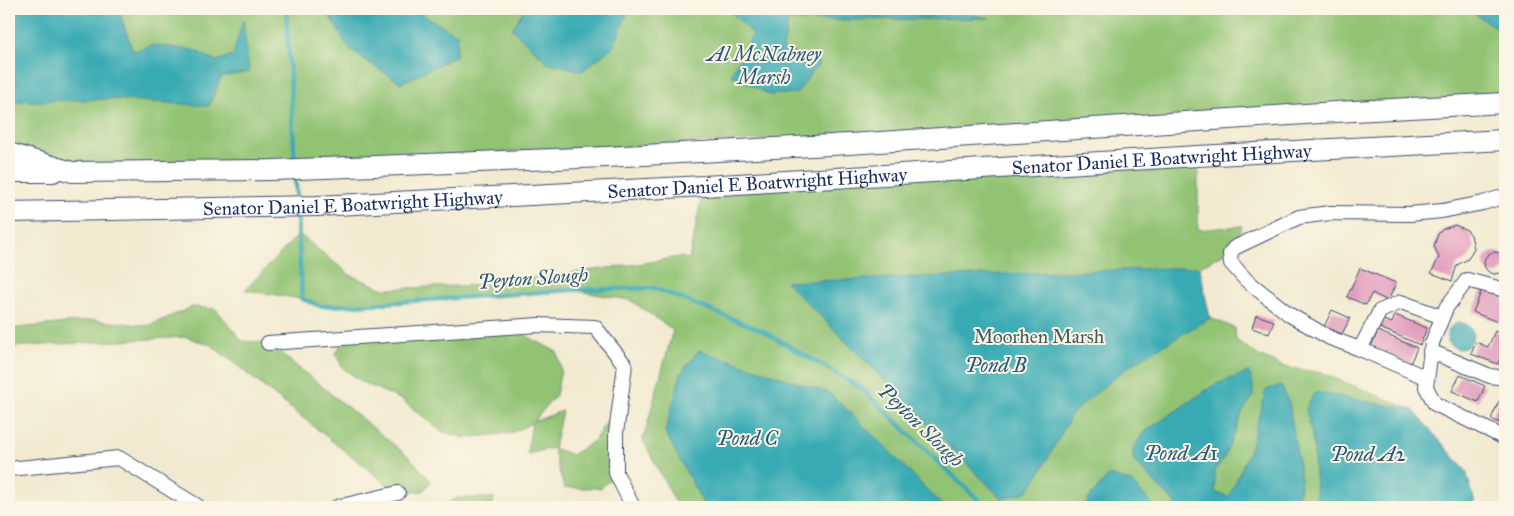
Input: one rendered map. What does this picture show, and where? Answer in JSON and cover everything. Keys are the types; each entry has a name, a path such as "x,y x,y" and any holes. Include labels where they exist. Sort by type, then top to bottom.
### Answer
{"highway":[{"name":"Senator Daniel E Boatwright Highway","path":"72,172 273,170 823,146 1335,112 1505,103"},
{"name":"Senator Daniel E Boatwright Highway","path":"9,213 316,206 704,186 1198,156 1505,140"},
{"path":"9,153 72,172"},
{"path":"9,172 72,172"}],"lane":[{"path":"1427,378 1330,338 1290,315 1246,280 1231,263 1230,254 1234,248 1298,217 1330,213 1410,214 1442,211 1483,204 1505,196"},
{"path":"1505,290 1467,280 1446,308 1432,343 1426,387 1436,404 1505,438"},
{"path":"1360,350 1380,311 1401,302 1442,317"},
{"path":"268,343 538,325 595,327 625,365 616,433 616,473 633,507"},
{"path":"1430,351 1490,376 1505,378"},
{"path":"9,469 119,458 199,507"},
{"path":"337,507 398,493"}],"green space":[{"path":"9,9 1505,9 1505,103 1279,116 72,172 9,153"},
{"name":"Moorhen Marsh","path":"1198,156 1198,230 1242,226 1234,248 1199,267 1210,318 1235,328 1236,340 1259,356 1284,367 1322,373 1413,410 1466,471 1476,507 678,507 643,440 673,330 630,300 571,290 320,306 302,299 245,290 299,234 350,275 384,289 481,285 678,257 689,259 704,186"},
{"path":"192,307 216,309 242,341 268,343 409,457 431,481 423,491 398,493 211,345 186,337 9,347 9,329 94,320 148,326"},
{"path":"510,327 557,352 561,370 556,395 533,422 562,411 554,448 572,455 594,441 620,402 616,473 601,488 564,488 553,448 527,454 532,423 511,433 465,438 441,431 402,400 362,382 343,368 335,353 347,337"},
{"path":"457,498 494,498 492,507 439,507"}],"water":[{"path":"9,9 118,9 133,51 153,45 194,50 216,61 233,55 243,20 249,72 221,77 209,106 112,99 9,102"},
{"path":"325,9 413,9 458,35 456,56 401,83 351,51"},
{"path":"524,9 629,9 614,46 582,71 547,62 512,29"},
{"name":"Al McNabney Marsh","path":"728,9 941,9 989,18 788,21 783,49 819,63 797,93 770,95 731,75 753,34"},
{"path":"1467,9 1505,9 1505,33"},
{"name":"Pond B","path":"1199,267 1210,318 1132,364 1091,397 1072,414 1041,471 1027,492 1002,499 786,282"},
{"path":"1460,323 1470,326 1473,336 1470,346 1460,349 1450,346 1447,336 1450,326"},
{"name":"Pond C","path":"699,350 829,393 944,507 917,507 908,503 894,507 705,507 665,432 681,373"},
{"name":"Pond A1","path":"1249,372 1253,384 1253,397 1243,411 1224,458 1215,470 1215,492 1229,497 1250,449 1266,390 1281,385 1289,403 1301,480 1296,507 1179,507 1133,460 1133,449 1143,433 1214,385"},
{"name":"Pond A2","path":"1315,392 1413,410 1466,471 1476,507 1317,507 1313,441 1306,408"},
{"path":"1109,475 1131,482 1155,507 1084,507 1089,498"}],"building":[{"path":"1455,225 1467,230 1471,235 1474,248 1468,259 1457,265 1452,281 1431,273 1439,258 1434,246 1438,234 1443,229"},
{"path":"1495,252 1503,255 1506,263 1503,271 1495,274 1487,271 1484,263 1487,255"},
{"path":"1360,268 1396,283 1388,301 1372,293 1366,305 1347,297"},
{"path":"1483,287 1505,295 1505,310 1500,323 1473,312"},
{"path":"1332,310 1350,318 1342,334 1324,327"},
{"path":"1256,315 1274,321 1269,334 1252,328"},
{"path":"1395,315 1427,328 1420,345 1380,328 1383,320 1392,323"},
{"path":"1378,331 1417,348 1409,366 1370,349"},
{"path":"1495,331 1505,336 1505,346 1498,364 1471,354 1476,342 1488,347"},
{"path":"1460,375 1485,386 1478,402 1452,391"},
{"path":"1499,401 1505,404 1505,425 1491,419"}],"waterway":[{"name":"Peyton Slough","path":"286,9 295,165"},
{"name":"Peyton Slough","path":"295,176 297,200"},
{"name":"Peyton Slough","path":"297,210 302,299 320,306 357,305 571,290 654,288 763,331 861,388 986,507"}]}
